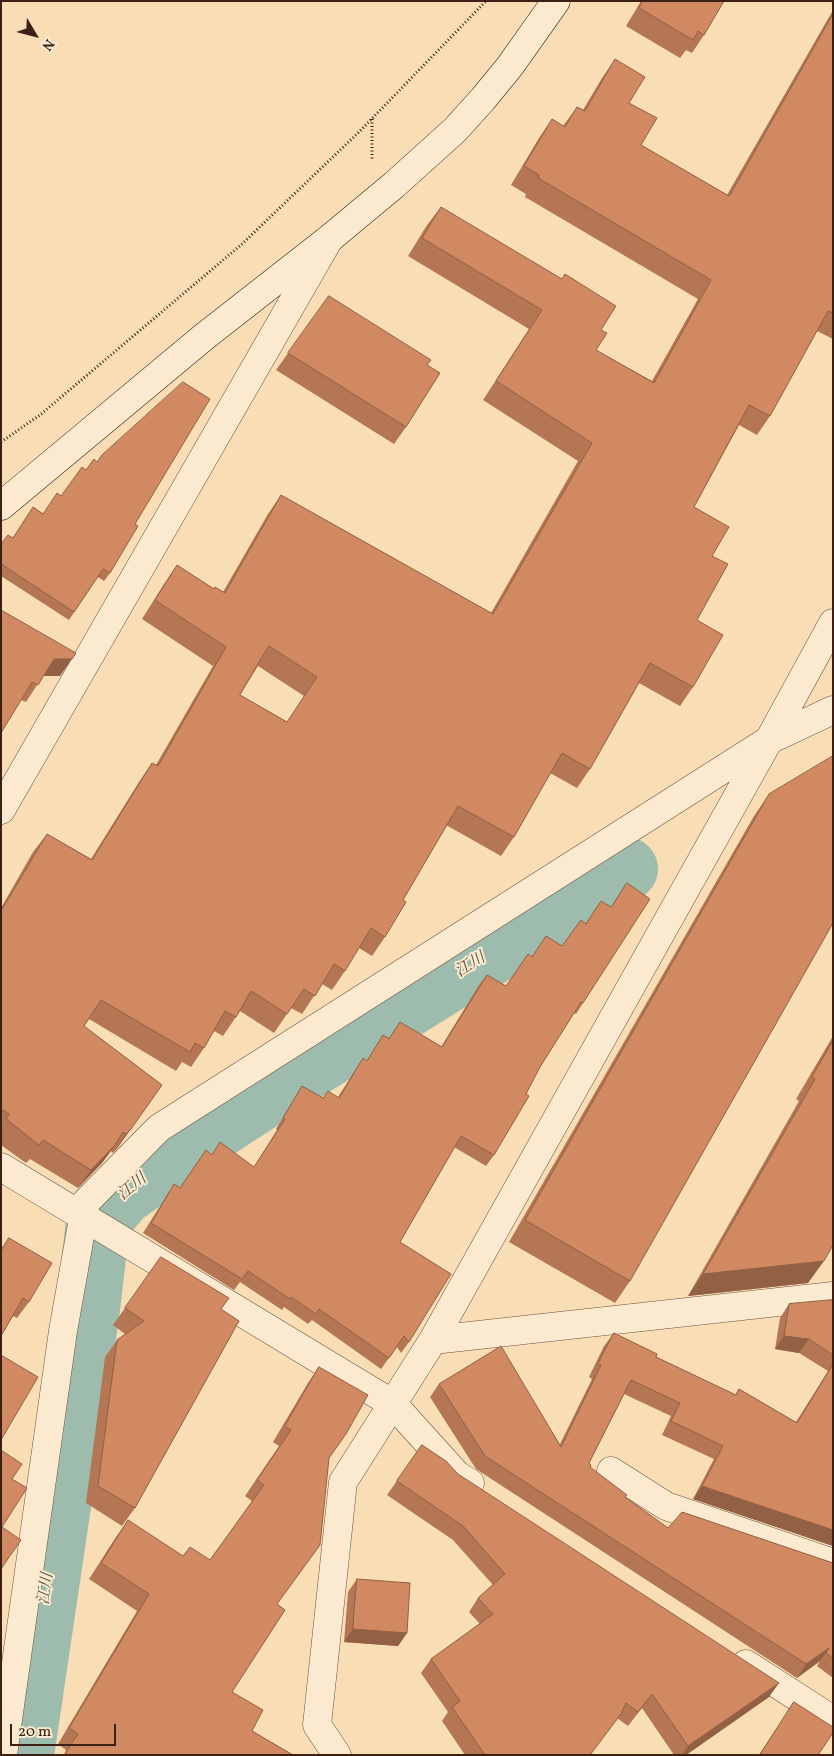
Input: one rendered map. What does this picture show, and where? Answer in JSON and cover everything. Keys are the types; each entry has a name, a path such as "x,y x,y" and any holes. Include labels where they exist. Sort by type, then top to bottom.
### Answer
{"street":[{"path":"1,506 205,336 329,239 394,185 455,130 510,66 556,1"},
{"path":"1,810 329,239"},
{"path":"337,1755 317,1725 343,1482 433,1340 833,623"},
{"path":"3,1755 63,1331 86,1202 159,1128 769,740 833,710"},
{"path":"1,1167 393,1404 457,1475 490,1496"},
{"path":"433,1340 833,1296"},
{"path":"611,1472 666,1506 833,1563"},
{"path":"724,1650 833,1720"}],"path":[{"path":"1,442 40,415 242,244 372,119 486,1"},
{"path":"372,119 372,163"}],"building":[{"path":"643,1 724,1 704,35 698,31 693,40 639,8"},
{"path":"833,14 833,313 828,311 770,416 749,405 694,507 729,527 712,556 728,564 697,620 723,635 693,687 650,663 590,769 562,753 514,837 458,806 403,900 406,902 385,937 371,928 345,971 334,964 315,996 304,989 287,1014 251,991 236,1017 225,1011 204,1048 195,1043 190,1052 101,1000 84,1026 162,1085 131,1129 126,1134 123,1132 115,1145 91,1170 43,1140 39,1145 6,1119 9,1114 1,1109 1,911 47,834 92,860 152,763 158,766 226,647 155,600 177,565 214,589 215,587 225,593 281,495 493,614 592,443 496,381 542,310 422,238 441,207 562,279 565,274 616,306 601,330 607,333 596,350 654,383 711,280 538,178 539,175 524,166 552,119 565,127 577,107 585,111 615,59 645,77 629,103 657,118 641,145 729,196","holes":["269,646 317,677 287,722 240,695"]},
{"path":"329,296 431,360 427,365 440,373 406,427 288,353"},
{"path":"183,382 210,399 135,524 138,526 110,573 103,569 74,612 1,564 1,544 8,535 13,538 33,507 43,514 57,493 61,496 82,467 86,470 94,459 97,462 102,455"},
{"path":"1,610 76,653 72,659 54,659 38,685 32,682 1,733"},
{"path":"833,756 833,923 630,1281 525,1220 769,794"},
{"path":"627,883 650,899 540,1067 526,1094 529,1096 494,1155 461,1136 400,1242 451,1274 409,1342 404,1336 389,1358 319,1309 316,1314 248,1271 242,1279 151,1223 174,1184 180,1188 206,1150 212,1155 220,1142 254,1167 285,1119 283,1118 302,1086 323,1098 328,1091 339,1098 363,1058 367,1061 383,1035 389,1039 400,1022 442,1047 487,975 506,986 528,954 532,957 546,936 562,946 581,920 586,924 601,901 611,907"},
{"path":"833,1041 833,1245 824,1261 703,1274 815,1079 812,1077"},
{"path":"9,1238 52,1263 29,1302 23,1298 1,1336 1,1251"},
{"path":"161,1257 229,1298 221,1309 239,1321 135,1508 98,1486 117,1340 144,1321 125,1308"},
{"path":"833,1300 833,1355 809,1339 784,1336 789,1304"},
{"path":"614,1333 657,1354 656,1357 736,1395 739,1389 797,1423 833,1364 833,1530 702,1486 723,1446 671,1421 680,1403 631,1380 589,1463 590,1467 627,1495 625,1497 668,1528 682,1512 833,1563 833,1658 826,1653 829,1648 806,1664 485,1456 439,1384 501,1346 561,1447 601,1365 598,1364"},
{"path":"1,1355 38,1377 1,1440"},
{"path":"319,1367 368,1395 346,1434 329,1458 320,1545 277,1604 285,1610 232,1692 263,1710 252,1731 293,1755 64,1755 78,1734 69,1728 149,1594 101,1563 128,1520 183,1556 190,1547 210,1560 264,1485 257,1480 291,1430 285,1426"},
{"path":"422,1445 446,1461 458,1474 779,1683 688,1746 652,1694 638,1712 626,1703 621,1714 590,1755 485,1755 452,1707 460,1701 431,1659 493,1614 478,1598 505,1574 463,1526 397,1481"},
{"path":"1,1450 22,1464 12,1479 27,1488 2,1527 21,1540 1,1569"},
{"path":"357,1579 410,1583 407,1633 353,1629"},
{"path":"794,1702 833,1727 833,1733 818,1755 760,1755"}],"waterway":[{"name":"江川","path":"22,1755 88,1309 98,1222 122,1194 194,1142 304,1070 626,869"}]}
